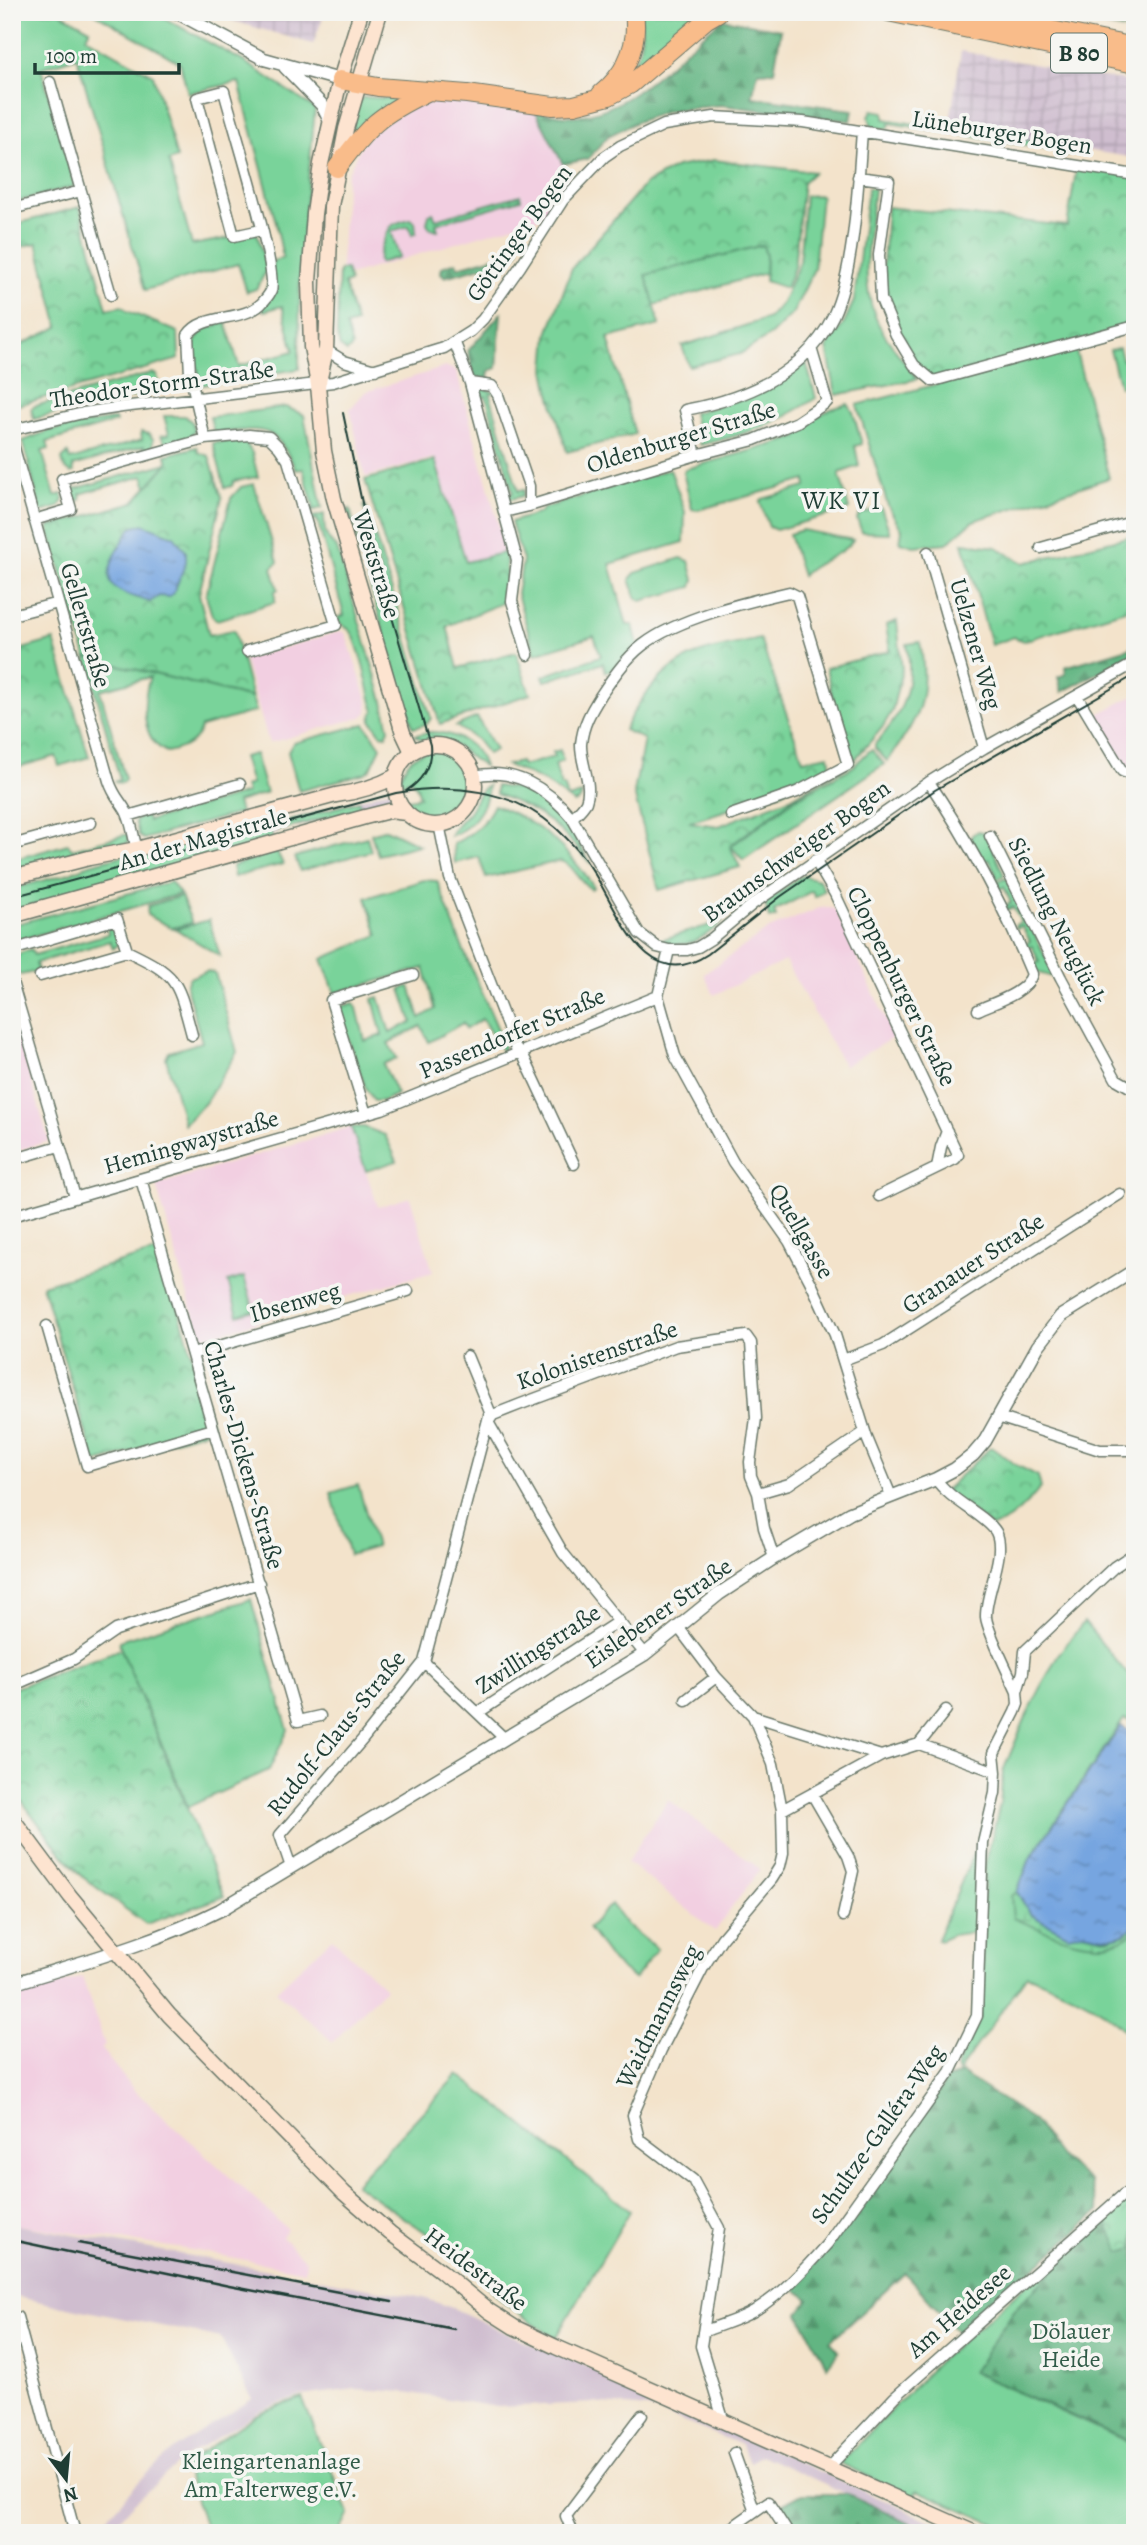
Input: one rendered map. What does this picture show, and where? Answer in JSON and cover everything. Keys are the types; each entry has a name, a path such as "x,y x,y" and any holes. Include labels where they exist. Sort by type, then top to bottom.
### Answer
{"highway":[{"path":"595,99 614,83 626,66 635,40 634,12"},
{"path":"349,82 553,106 574,105 616,93 631,84 707,19 719,12"},
{"name":"B 80","path":"888,12 1135,64"},
{"name":"B 80","path":"963,12 1135,47"},
{"path":"337,168 365,131 377,120 428,92"}],"main road":[{"name":"Weststraße","path":"318,385 326,350 329,234 361,12"},
{"name":"Weststraße","path":"380,12 330,121 314,215 309,282 312,354 318,385 324,451 336,509 403,733 412,752"},
{"path":"430,745 451,748 467,761 474,776 474,793 469,806 454,820 439,824 424,823 406,813 396,796 396,776 400,764 412,752 430,745"},
{"name":"An der Magistrale","path":"12,878 137,849 378,786 396,776"},
{"name":"An der Magistrale","path":"12,916 365,817 389,811 406,813"},
{"name":"Heidestraße","path":"12,1818 70,1896 169,2015 344,2193 489,2311 514,2327 556,2347 975,2533"}],"street":[{"path":"176,12 244,49 285,66 349,82"},
{"path":"285,66 322,105 330,121"},
{"path":"50,82 111,295"},
{"path":"205,439 189,359 189,332 197,326 254,309 261,304 271,290 271,266 224,91 197,98 234,236 261,230"},
{"name":"Göttinger Bogen","path":"318,385 434,352 455,343 483,319 563,200 604,157 620,146 664,125 713,117 803,122 862,131"},
{"path":"696,455 685,410 740,395 767,384 793,366 811,348 833,316 846,275 862,131"},
{"name":"Lüneburger Bogen","path":"862,131 1135,175"},
{"path":"858,177 889,181 879,255 881,299 896,335 916,367 933,381 1135,326"},
{"path":"12,209 81,191"},
{"path":"455,343 470,383 517,560 512,601 528,655"},
{"name":"Oldenburger Straße","path":"529,506 754,440 797,422 827,402 811,348"},
{"path":"326,350 344,362 375,370"},
{"path":"470,383 492,386 498,395 529,486 529,506 504,512"},
{"name":"Theodor-Storm-Straße","path":"12,430 82,413 318,385"},
{"path":"34,520 71,509 62,479 205,439 258,434 269,437 279,447 290,467 336,625 247,651"},
{"name":"Gellertstraße","path":"12,441 112,789 116,799 125,808 137,849"},
{"path":"1041,548 1135,521"},
{"name":"Uelzener Weg","path":"928,552 984,748"},
{"path":"572,818 586,803 588,789 581,748 586,722 613,677 641,646 686,622 789,592 797,596 848,765 797,792 731,815"},
{"path":"12,615 58,603"},
{"name":"Braunschweiger Bogen","path":"669,950 698,947 752,904 929,782 1135,663"},
{"path":"1077,696 1122,771 1135,777"},
{"path":"474,776 505,774 517,777 536,786 559,803 572,818 639,933 650,943 669,950 659,996"},
{"name":"Siedlung Neuglück","path":"929,782 985,875 1032,974 1030,982 1022,988 978,1010"},
{"path":"128,816 240,783"},
{"path":"12,845 91,823"},
{"path":"439,824 450,878 520,1054 574,1164"},
{"name":"Siedlung Neuglück","path":"990,836 1061,978 1116,1079 1135,1090"},
{"name":"Cloppenburger Straße","path":"815,860 835,894 958,1155 880,1196"},
{"path":"12,884 29,874"},
{"path":"12,950 117,919 127,951"},
{"path":"40,976 127,951 156,965 173,979 180,989 192,1035"},
{"path":"366,1114 331,1000 414,975"},
{"path":"13,985 75,1198"},
{"name":"Passendorfer Straße","path":"382,1109 659,996"},
{"name":"Quellgasse","path":"659,996 675,1056 733,1161 789,1241 811,1283 843,1360 866,1435 891,1496"},
{"name":"Hemingwaystraße","path":"12,1216 382,1109"},
{"path":"937,1167 947,1131"},
{"path":"12,1160 59,1146"},
{"name":"Charles-Dickens-Straße","path":"141,1179 298,1721 320,1716"},
{"name":"Granauer Straße","path":"843,1360 883,1345 1121,1194"},
{"name":"Eislebener Straße","path":"12,1984 195,1922 645,1654 719,1594 774,1558 850,1513 955,1469 985,1441 1038,1346 1061,1316 1135,1270"},
{"name":"Ibsenweg","path":"192,1353 408,1291"},
{"path":"47,1326 87,1466 214,1429"},
{"name":"Kolonistenstraße","path":"488,1422 493,1415 520,1404 676,1346 746,1336 751,1343 756,1418 750,1469 758,1493"},
{"path":"467,1356 490,1412 488,1422 563,1553 645,1654"},
{"path":"998,1417 1100,1450 1135,1450"},
{"name":"Rudolf-Claus-Straße","path":"291,1867 280,1835 363,1739 424,1662 488,1422"},
{"path":"774,1558 764,1528 758,1493 789,1484 866,1435"},
{"path":"936,1479 944,1491 992,1527 997,1535 999,1548 986,1618 1017,1692"},
{"path":"1007,1670 1114,1567 1135,1553"},
{"path":"12,1685 74,1659 116,1630 259,1583"},
{"name":"Zwillingstraße","path":"479,1713 619,1621"},
{"name":"Waidmannsweg","path":"678,1628 716,1677 753,1716 773,1764 782,1810 783,1853 780,1866 722,1938 704,1966 661,2050 633,2115 639,2139 693,2180 719,2228 701,2346 723,2419"},
{"name":"Schultze-Galléra-Weg","path":"703,2332 752,2312 782,2292 806,2269 827,2244 950,2072 964,2045 977,2016 983,1843 992,1811 996,1772 994,1753 1018,1704 1017,1692 1026,1651"},
{"path":"424,1662 505,1739"},
{"path":"686,1700 716,1677"},
{"path":"782,1810 881,1756 919,1744 946,1710"},
{"path":"753,1716 881,1756"},
{"path":"919,1744 996,1772"},
{"path":"813,1794 848,1856 853,1871 843,1916"},
{"name":"Am Heidesee","path":"829,2467 895,2397 1124,2194"},
{"path":"16,2317 75,2533"},
{"path":"573,2533 566,2516 642,2415"},
{"path":"734,2453 755,2511"},
{"path":"724,2533 768,2502 789,2533"}],"shaded area":[{"path":"212,12 325,12 313,44 223,18"},
{"path":"961,51 1135,83 1135,158 949,128"},
{"path":"467,100 535,110 570,176 545,216 340,278 347,175 361,146 374,130 413,106 429,102"},
{"path":"446,367 456,370 506,552 466,562 434,458 365,477 350,409 365,392"},
{"path":"342,631 346,634 368,702 367,712 362,717 269,743 244,659"},
{"path":"1135,695 1135,775 1125,773 1093,717"},
{"path":"391,789 394,802 271,834 269,825"},
{"path":"822,907 835,909 894,1037 844,1066 785,961 714,995 704,974 769,929"},
{"path":"15,1026 49,1141 12,1152 12,1027"},
{"path":"351,1127 378,1207 410,1197 433,1272 200,1338 156,1185"},
{"path":"668,1800 760,1869 715,1931 627,1862"},
{"path":"332,1938 385,1988 333,2042 276,1991"},
{"path":"82,1977 105,2045 101,2049 134,2090 287,2229 282,2237 306,2261 305,2271 192,2250 12,2224 12,1999"},
{"path":"12,2224 424,2298 564,2356 716,2424 716,2427 725,2431 726,2429 957,2533 933,2533 761,2455 749,2463 742,2445 648,2408 593,2403 497,2407 405,2392 356,2389 301,2396 258,2412 184,2458 131,2506 108,2533 93,2533 145,2475 175,2449 252,2399 221,2338 12,2296"}],"green space":[{"path":"14,12 59,12 90,29 86,37 153,75 177,158 169,161 192,245 257,233 267,270 256,289 247,292 238,264 145,290 77,57 41,68 75,186 12,203"},
{"path":"153,12 245,62 315,109 300,264 299,369 202,385 191,349 202,330 226,322 239,366 294,351 282,306 264,311 262,307 273,261 283,258 239,82 188,93 180,63 94,13"},
{"path":"640,12 709,12 616,87 634,61 641,44"},
{"path":"1039,12 1135,12 1135,32"},
{"path":"723,19 781,30 774,71 758,72 752,97 853,110 851,121 721,105 668,111 636,122 608,136 588,159 563,164 535,110 573,116 595,112 615,104 653,79"},
{"path":"364,97 397,99 350,143 357,102"},
{"path":"872,110 884,112 884,119 922,125 924,118 927,119 926,125 943,127 945,121 950,121 950,128 1065,147 1066,139 1069,142 1067,156 1057,158 1057,150 890,123 888,129 872,127 869,117"},
{"path":"714,160 814,172 803,182 794,267 786,288 765,281 766,256 763,245 646,275 660,325 608,338 635,434 567,452 545,369 548,334 572,268 645,184 676,167"},
{"path":"1077,165 1135,175 1135,326 933,381 914,365 881,297 887,207 1067,226"},
{"path":"868,188 874,188 867,253 870,301 883,333 917,379 836,395 827,347 843,325 854,301"},
{"path":"520,195 521,199 436,224 438,230 430,228 427,223 429,215 433,213 436,219"},
{"path":"821,195 814,269 793,313 771,335 740,354 689,366 682,346 769,318 782,303 799,264 805,196"},
{"path":"80,207 107,309 122,306 127,311 178,332 179,359 12,407 12,349 59,327 37,243 12,249 12,225"},
{"path":"410,219 415,222 416,233 412,235 409,226 391,231 399,257 379,263 385,237 391,227"},
{"path":"763,245 766,256 765,273 654,305 646,275"},
{"path":"519,250 506,268 492,273 489,265 445,277 441,273 442,267 456,262 458,267"},
{"path":"346,269 350,282 344,284 356,323 346,326 352,347 347,352 340,347 337,334 339,271"},
{"path":"501,313 497,368 489,371 489,379 475,377 468,351"},
{"path":"1075,348 1109,478 973,521 947,543 914,546 900,542 902,530 888,506 857,405"},
{"path":"1119,348 1123,361 1135,358 1135,383 1120,387 1110,350"},
{"path":"806,362 816,398 760,428 700,445 693,413 765,391"},
{"path":"152,373 157,375 161,392 83,406 34,419 31,409 35,406"},
{"path":"480,388 495,392 490,394 518,491 524,490 523,496 511,499 505,496 513,493 486,396 479,397"},
{"path":"848,404 862,444 855,446 859,466 839,473 849,509 776,530 769,527 760,502 762,499 806,487 806,480 698,510 692,509 683,472 686,469 799,437 797,428 831,409"},
{"path":"286,407 304,415 322,508 307,512 314,508 303,469 296,470 281,443 273,436 256,430 214,433 210,417"},
{"path":"164,416 185,416 192,422 195,431 188,438 167,445 161,436 169,434"},
{"path":"115,419 116,422 47,442 49,449 42,451 55,496 62,494 64,499 59,507 41,512 23,441 48,431"},
{"path":"141,432 149,434 153,439 153,446 146,452 144,446 73,466 74,472 71,473 64,467 62,459 68,453 70,460 142,440"},
{"path":"244,440 252,453 258,477 234,481 232,486 225,488 213,443"},
{"path":"197,447 168,463 166,455"},
{"path":"197,447 198,452 209,456 222,498 199,594 209,635 234,630 252,698 86,657 48,527 134,502 168,463 166,455"},
{"path":"435,460 466,562 506,552 506,601 447,626 458,668 516,652 530,694 440,724 365,480"},
{"path":"168,463 147,487 143,476 80,494 81,500 76,501 71,490"},
{"path":"670,469 685,512 684,542 610,564 627,625 633,625 638,645 611,671 606,672 603,663 545,681 543,676 601,656 594,636 535,654 517,594 523,560 511,522 540,513 544,508"},
{"path":"254,484 278,562 272,568 278,589 275,591 275,602 217,620 212,616 206,595 231,498 241,487"},
{"path":"364,506 431,718 427,724 413,728 347,510 350,509 374,589 385,585"},
{"path":"881,508 890,533 862,532 857,519 860,514"},
{"path":"324,514 326,533 329,541 337,548 382,697 389,729 386,735 381,734 371,720 374,710 356,641 350,630 337,618 344,615 317,519 310,521 309,518"},
{"path":"802,530 853,540 842,551 814,566 802,576 789,534"},
{"path":"1135,535 1135,607 1023,641 1014,637 991,645 963,543 996,547 1024,563"},
{"path":"681,558 689,561 694,580 692,587 641,601 636,597 630,579 635,573"},
{"path":"897,621 902,670 892,711 882,728 851,764 793,798 730,846 740,867 659,890 634,793 644,739 624,730 651,688 669,670 690,657 760,639 803,760 829,755 831,769 781,793 689,822 719,826 792,797 848,765 826,668 890,651 886,625"},
{"path":"54,640 89,757 59,766 56,756 12,769 12,652"},
{"path":"920,642 924,677 920,706 915,719 887,761 875,748 875,744 900,710 908,686 907,644"},
{"path":"1135,646 1135,653 1062,692 1058,677 1066,674 1065,667"},
{"path":"86,657 252,698 256,711 201,727 196,737 188,744 167,752 152,739 145,719 145,697 150,677 100,690 125,779 122,783 114,782 120,780"},
{"path":"477,717 495,750 488,754 476,739 456,726"},
{"path":"365,724 381,747 371,768 365,773 299,791 288,752 293,743"},
{"path":"430,732 463,740 475,751 484,766 454,745 423,740 415,735"},
{"path":"429,750 450,754 463,764 469,777 469,792 463,806 452,816 439,821 422,818 410,811 404,803 402,800 420,797 417,787 410,779 399,786 408,763"},
{"path":"560,750 563,761 555,764 561,786 568,798 582,794 580,800 574,803 543,781 507,765 520,762 522,766 554,757 553,752"},
{"path":"872,750 884,764 743,860 731,846 795,799 853,767"},
{"path":"255,754 266,793 237,802 240,813 144,839 139,836 135,821 146,814 148,821 247,793 245,786 251,784 243,757"},
{"path":"488,785 485,802 477,817 450,836 471,809 481,790"},
{"path":"496,786 520,789 552,804 566,821 591,864 549,821 496,794"},
{"path":"359,801 361,808 277,831 275,825"},
{"path":"494,805 539,828 574,860 594,887 591,889 587,886 569,866 560,861 486,878 479,857 455,863 453,844 477,828"},
{"path":"267,819 273,840 12,911 12,889 70,873 90,864"},
{"path":"386,829 419,845 378,855 371,834"},
{"path":"978,831 986,833 1004,875 994,881 991,877 996,874 989,859 983,862 971,839"},
{"path":"128,834 128,843 73,853 12,870 12,860 68,844 72,849"},
{"path":"367,837 371,851 300,871 295,857"},
{"path":"277,852 283,864 234,877 232,866"},
{"path":"804,876 819,880 824,890 815,897 812,891 774,911 776,917 769,918 765,903"},
{"path":"1007,879 1056,978 1035,972 1033,965 1039,962 1032,946 1026,949 1024,945 1030,941 1022,926 1016,929 1015,925 1021,922 1013,907 1007,910 1005,906 1011,903 1004,887 997,890 994,885"},
{"path":"424,880 437,881 504,1043 504,1050 502,1051 482,1019 466,1029 463,1023 429,1042 421,1026 388,1043 397,1058 383,1064 397,1094 383,1101 374,1101 366,1089 337,1008 354,1003 365,1041 382,1035 373,999 379,997 390,1033 412,1022 401,989 410,986 420,1018 435,1009 424,968 335,993 322,959 378,935 366,898"},
{"path":"171,882 180,894 12,942 12,925"},
{"path":"181,896 192,923 172,928 147,915 148,906"},
{"path":"209,920 220,956 176,929"},
{"path":"724,921 693,942 668,944 657,941"},
{"path":"107,927 112,927 117,935 118,941 113,949 110,941 36,963 38,971 21,975 16,972 13,962 20,953 31,949 34,955 108,934"},
{"path":"207,971 215,973 237,1052 205,1103 184,1124 166,1058 169,1052 202,1042 186,986 189,978"},
{"path":"351,1127 364,1127 385,1135 397,1161 366,1171"},
{"path":"162,1250 213,1429 95,1463 42,1285"},
{"path":"244,1277 254,1310 238,1315 228,1282"},
{"path":"991,1447 1016,1465 1038,1476 1041,1488 1013,1516 992,1527 944,1491"},
{"path":"358,1485 376,1547 349,1555 331,1493"},
{"path":"251,1599 288,1730 269,1770 188,1807 119,1641"},
{"path":"1084,1622 1135,1683 1135,1722 1124,1719 1030,1859 1017,1892 1125,1934 1135,1926 1135,2042 1124,2029 1099,2009 1027,1975 958,2072 956,2068 980,2018 985,1865 1000,1804 1003,1771 1025,1719 1057,1656"},
{"path":"121,1649 224,1897 146,1924 84,1878 57,1848 12,1788 12,1689"},
{"path":"974,1852 977,1852 974,1932 937,1940"},
{"path":"1017,1892 1031,1915 1079,1932 1109,1939 1125,1934 1135,1926 1135,1930 1122,1939 1108,1943 1092,1944 1058,1936 1013,1918 1011,1896"},
{"path":"611,1904 627,1925 657,1949 634,1979 613,1962 588,1928"},
{"path":"961,2073 1033,2120 1062,2159 1090,2181 1098,2212 959,2334 905,2273 830,2341 839,2351 827,2367 799,2314 809,2299 793,2288 820,2256 947,2080"},
{"path":"458,2074 630,2211 556,2338 506,2304 447,2247 355,2184"},
{"name":"Dölauer Heide","path":"1130,2192 1135,2194 1135,2444 973,2372 1013,2311"},
{"path":"1125,2197 1135,2200 1135,2247 1121,2252 1109,2229 1107,2215"},
{"path":"1097,2223 972,2372 1135,2445 1135,2533 1016,2533 917,2490 913,2498 840,2463 940,2360"},
{"name":"Kleingartenanlage Am Falterweg e.V.","path":"302,2398 349,2514 338,2533 207,2533 184,2465 256,2415"},
{"path":"802,2494 848,2494 932,2533 792,2533 778,2507"}],"water":[{"path":"143,524 174,536 186,552 186,562 174,592 169,597 159,596 150,602 118,590 112,585 110,578 112,562 127,534 131,528"},
{"path":"1121,1726 1135,1735 1135,1926 1117,1936 1078,1933 1068,1935 1031,1915 1017,1892 1030,1859"}],"tram line":[{"path":"343,413 372,550 430,745 425,772 406,791"},
{"path":"12,897 396,793 459,789 501,797 539,815 556,828 587,862 623,925 636,942 650,956 667,964 686,964 708,954 780,897 935,790 1135,675"}],"railway":[{"path":"12,2240 229,2286 454,2329"},
{"path":"78,2243 392,2302"}],"district":[{"name":"WK VI","path":"842,500"}]}
